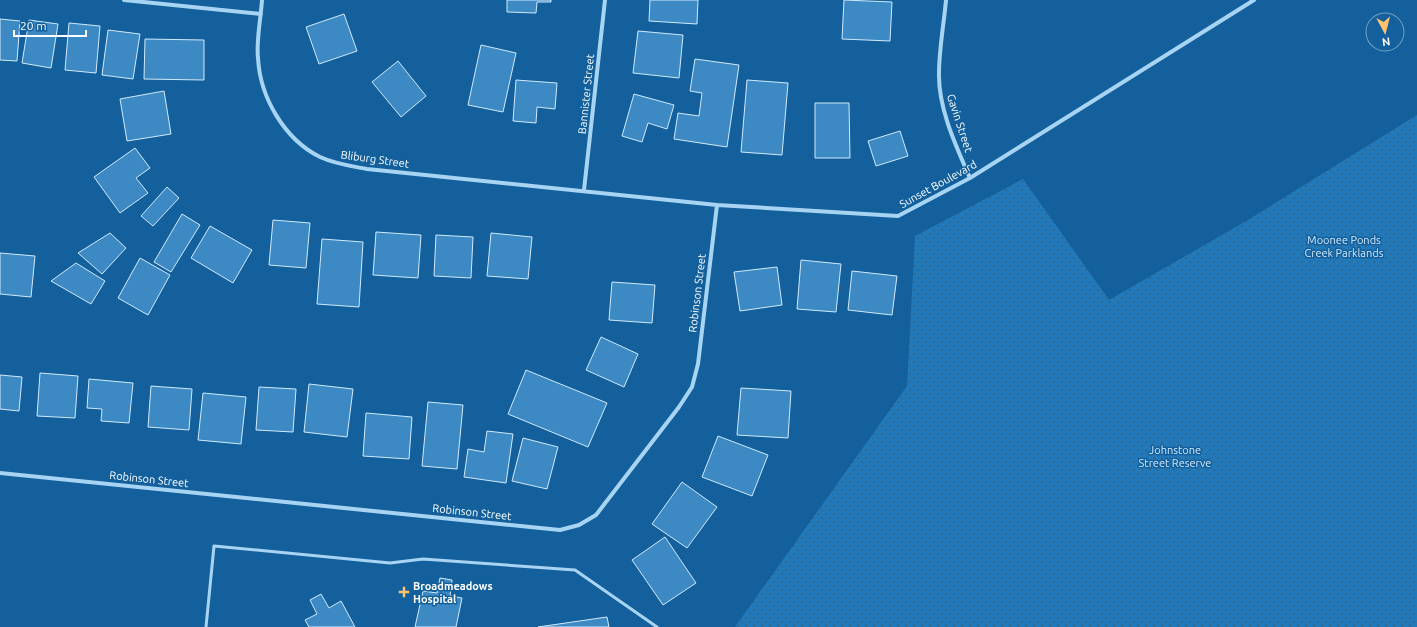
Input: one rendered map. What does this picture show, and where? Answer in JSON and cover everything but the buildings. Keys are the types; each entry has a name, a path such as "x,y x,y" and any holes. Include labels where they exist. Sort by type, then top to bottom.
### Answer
{"street":[{"path":"124,0 261,14"},
{"name":"Bliburg Street","path":"262,0 257,57 260,76 267,99 280,122 297,141 320,156 341,164 368,169 584,190"},
{"name":"Bannister Street","path":"584,190 605,0"},
{"name":"Gavin Street","path":"946,0 939,73 940,91 954,140 970,178"},
{"name":"Sunset Boulevard","path":"584,190 717,205 898,216 970,178 1254,0"},
{"name":"Robinson Street","path":"0,473 560,530 579,525 596,514 692,388 698,364 717,205"}],"lane":[{"path":"206,627 214,546 390,563 423,559 575,570 657,627"}],"green space":[{"name":"Johnstone Street Reserve","path":"1417,115 1417,627 735,627 907,386 915,236 1023,179 1109,300 1248,220"}],"place":[{"name":"Broadmeadows Hospital","path":"404,592"}],"park label":[{"name":"Moonee Ponds Creek Parklands","path":"1344,246"}]}
